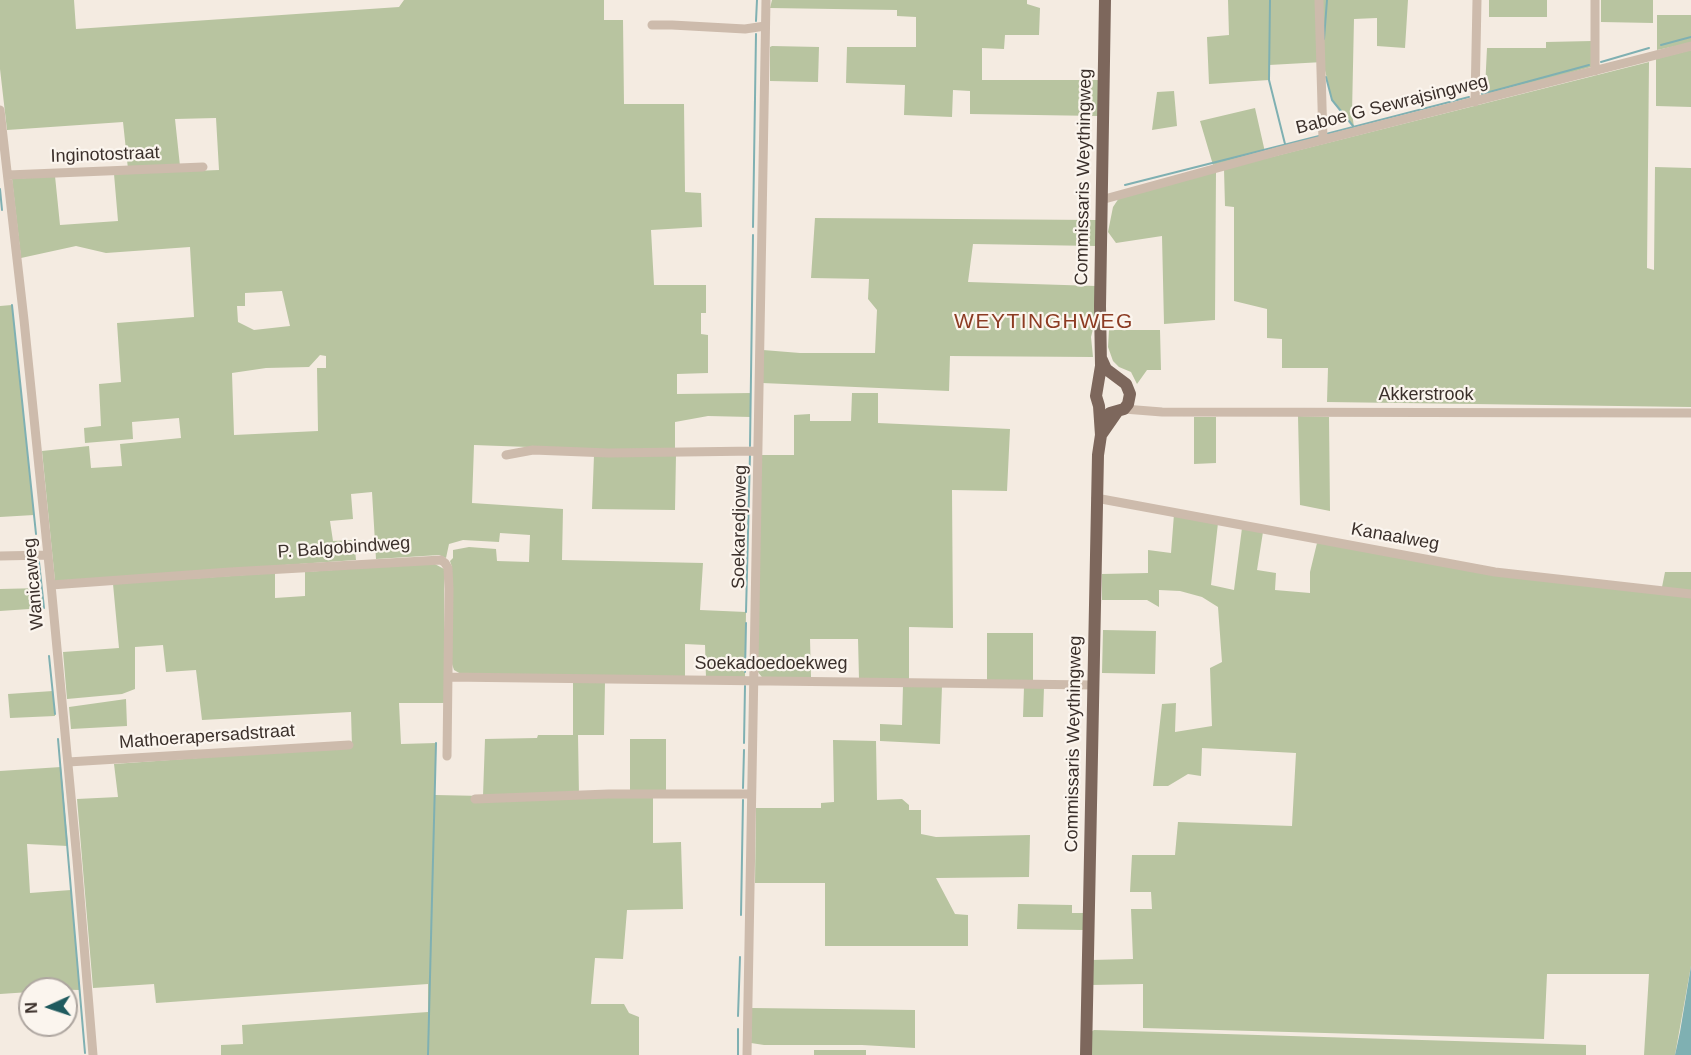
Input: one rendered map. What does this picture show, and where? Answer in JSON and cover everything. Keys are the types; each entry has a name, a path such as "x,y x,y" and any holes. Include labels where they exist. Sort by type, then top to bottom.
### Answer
{"main road":[{"name":"Commissaris Weythingweg","path":"1098,386 1101,370 1101,200 1105,0"},
{"path":"1100,354 1106,369 1126,384 1130,399 1121,411 1104,410 1099,406 1096,396 1098,386 1106,379 1117,379"},
{"name":"Commissaris Weythingweg","path":"1086,1055 1096,498 1098,445 1101,435 1099,406"},
{"name":"Commissaris Weythingweg","path":"1101,435 1121,411"}],"street":[{"name":"Soekaredjoweg","path":"747,1055 766,0"},
{"path":"1319,0 1323,140"},
{"path":"1475,102 1477,0"},
{"path":"1595,0 1595,72"},
{"path":"652,26 745,29 765,26"},
{"name":"Baboe G Sewrajsingweg","path":"1101,200 1323,140 1691,46"},
{"name":"Wanicaweg","path":"0,110 51,585 93,1055"},
{"name":"Inginotostraat","path":"8,175 203,167"},
{"path":"1129,390 1141,403 1162,411"},
{"name":"Akkerstrook","path":"1121,411 1691,413"},
{"path":"506,455 533,450 609,453 758,451"},
{"name":"Kanaalweg","path":"1096,498 1495,573 1691,594"},
{"path":"0,556 48,555"},
{"name":"P. Balgobindweg","path":"51,585 441,560 448,568 447,756"},
{"name":"Soekadoedoekweg","path":"448,677 1093,685"},
{"name":"Mathoerapersadstraat","path":"68,762 349,745"},
{"path":"475,799 609,794 751,794"}],"green space":[{"path":"0,0 74,0 76,29 399,7 404,0 604,0 604,20 623,20 624,104 684,104 685,192 701,193 702,227 651,230 654,285 706,285 706,313 701,313 701,334 708,335 708,373 677,374 677,394 751,393 751,417 708,416 675,422 675,450 474,445 472,503 563,509 562,560 703,563 700,610 746,612 745,678 706,678 705,645 685,644 685,678 461,674 454,670 452,664 452,567 450,561 453,558 453,550 469,547 496,549 497,561 529,562 530,535 500,533 499,542 463,540 449,544 446,558 439,555 376,559 372,492 351,494 353,519 330,521 333,541 354,540 356,560 55,581 42,451 89,446 91,468 122,466 120,444 181,438 179,418 132,422 133,439 85,443 84,428 101,426 99,384 121,382 117,323 194,317 190,247 106,253 76,246 21,258 12,179 55,176 60,225 118,221 114,174 219,170 216,118 175,119 180,166 128,169 123,122 7,130 0,69","holes":["282,291 290,326 254,330 238,322 237,306 245,306 245,293","320,355 326,356 326,368 317,368 318,431 234,435 232,373 266,368 309,367"]},
{"path":"772,0 1027,0 1027,4 1040,8 1039,35 1005,35 1004,49 982,48 982,80 1100,80 1099,116 970,114 970,91 953,90 952,117 904,115 905,85 846,83 847,47 916,47 916,17 897,16 897,10 770,8"},
{"path":"1228,0 1408,0 1405,48 1377,46 1377,18 1354,19 1352,113 1354,127 1332,100 1323,62 1269,65 1269,80 1209,84 1207,37 1229,35"},
{"path":"1489,0 1547,0 1547,17 1489,17"},
{"path":"1601,0 1653,0 1653,23 1601,22"},
{"path":"1657,15 1691,15 1691,43 1657,50"},
{"path":"1592,41 1591,67 1489,96 1485,89 1487,48 1546,48 1546,42"},
{"path":"770,47 819,47 818,82 770,81"},
{"path":"1691,50 1691,107 1656,106 1656,59"},
{"path":"1649,62 1647,268 1654,270 1655,167 1691,168 1691,407 1327,402 1328,368 1282,368 1282,339 1267,338 1267,309 1234,301 1234,207 1225,206 1224,169"},
{"path":"1174,91 1177,126 1152,130 1157,92"},
{"path":"1255,108 1265,152 1213,165 1200,121"},
{"path":"1216,172 1215,320 1164,324 1162,236 1116,243 1108,232 1113,207 1119,198"},
{"path":"815,218 1096,220 1096,246 973,244 968,282 1096,286 1095,321 1091,337 1093,357 950,356 949,391 762,383 763,350 800,353 875,353 877,310 868,299 869,279 811,278"},
{"path":"12,305 34,515 0,517 0,306"},
{"path":"1109,330 1160,330 1161,370 1147,370 1137,384 1131,372 1119,367 1113,361 1108,347"},
{"path":"852,393 878,393 878,423 1010,429 1007,491 952,490 953,628 909,627 909,679 859,679 858,639 810,639 811,677 762,677 757,671 761,455 794,455 794,415 810,414 810,421 851,421"},
{"path":"1298,416 1329,417 1330,511 1300,505"},
{"path":"1194,417 1216,417 1216,463 1194,464"},
{"path":"594,455 676,455 675,510 592,509"},
{"path":"1174,514 1218,523 1211,585 1234,590 1242,528 1263,532 1257,570 1276,573 1275,590 1310,593 1310,572 1317,543 1691,597 1691,966 1675,1055 1644,1055 1649,974 1547,974 1544,1039 1143,1028 1143,984 1091,985 1091,960 1133,959 1131,909 1152,909 1151,892 1130,892 1132,855 1175,855 1178,822 1292,826 1296,753 1202,748 1201,776 1188,774 1168,786 1153,786 1162,704 1176,703 1175,732 1212,726 1210,668 1222,662 1218,607 1202,597 1180,591 1159,590 1159,607 1147,600 1102,600 1102,574 1148,573 1148,550 1171,553"},
{"path":"433,563 444,569 444,703 399,703 401,744 436,743 435,795 483,796 485,739 573,735 573,682 605,682 604,735 578,735 579,796 653,796 653,843 681,842 683,909 627,910 623,959 595,958 591,1004 624,1004 629,1013 639,1017 639,1055 221,1055 221,1045 243,1044 242,1025 428,1012 428,984 156,1003 154,984 93,988 77,799 118,797 114,764 352,747 351,712 202,720 196,670 166,672 163,645 135,647 135,689 122,694 67,699 63,652 119,648 113,584 275,573 275,598 305,596 305,572"},
{"path":"1665,572 1691,572 1691,591 1662,587"},
{"path":"42,588 44,608 0,611 0,589"},
{"path":"1103,630 1156,631 1155,674 1102,673"},
{"path":"987,633 1033,633 1033,681 987,680"},
{"path":"903,685 942,686 940,744 880,741 880,724 902,725"},
{"path":"1024,687 1044,687 1043,717 1023,717"},
{"path":"53,691 55,716 10,718 8,694"},
{"path":"126,699 127,726 71,729 69,707"},
{"path":"630,739 666,739 666,790 630,790"},
{"path":"833,740 876,741 877,800 902,799 909,805 909,810 921,810 921,834 936,837 1030,835 1029,877 936,878 955,914 968,915 968,946 825,946 825,883 755,883 756,808 821,808 821,803 834,802"},
{"path":"61,767 68,846 27,844 30,893 71,890 80,990 78,990 78,977 18,977 18,993 0,994 0,771"},
{"path":"1018,904 1072,905 1072,913 1084,913 1084,930 1017,929"},
{"path":"752,1008 915,1010 915,1048 751,1043"},
{"path":"1094,1030 1586,1045 1586,1055 1091,1055 1091,1032"},
{"path":"814,1050 866,1050 866,1055 814,1055"}],"water":[{"path":"1691,966 1691,1055 1675,1055 1680,1032"}],"waterway":[{"path":"756,21 757,0"},
{"path":"1270,0 1269,80 1285,144"},
{"path":"1324,39 1327,0"},
{"path":"753,227 756,34"},
{"path":"1661,45 1691,37"},
{"path":"1601,62 1649,48"},
{"path":"1482,94 1589,65"},
{"path":"1326,77 1332,100 1353,126"},
{"path":"1326,134 1469,97"},
{"path":"1125,185 1319,136"},
{"path":"0,189 2,210"},
{"path":"750,446 753,235"},
{"path":"12,305 36,534"},
{"path":"746,612 750,454"},
{"path":"39,562 44,608"},
{"path":"745,672 746,623"},
{"path":"49,656 55,714"},
{"path":"744,743 745,686"},
{"path":"58,739 85,1053"},
{"path":"428,1055 436,743"},
{"path":"743,788 744,750"},
{"path":"741,915 743,800"},
{"path":"738,1016 740,957"},
{"path":"738,1029 738,1055"}],"district":[{"name":"WEYTINGHWEG","path":"1044,322"}]}
